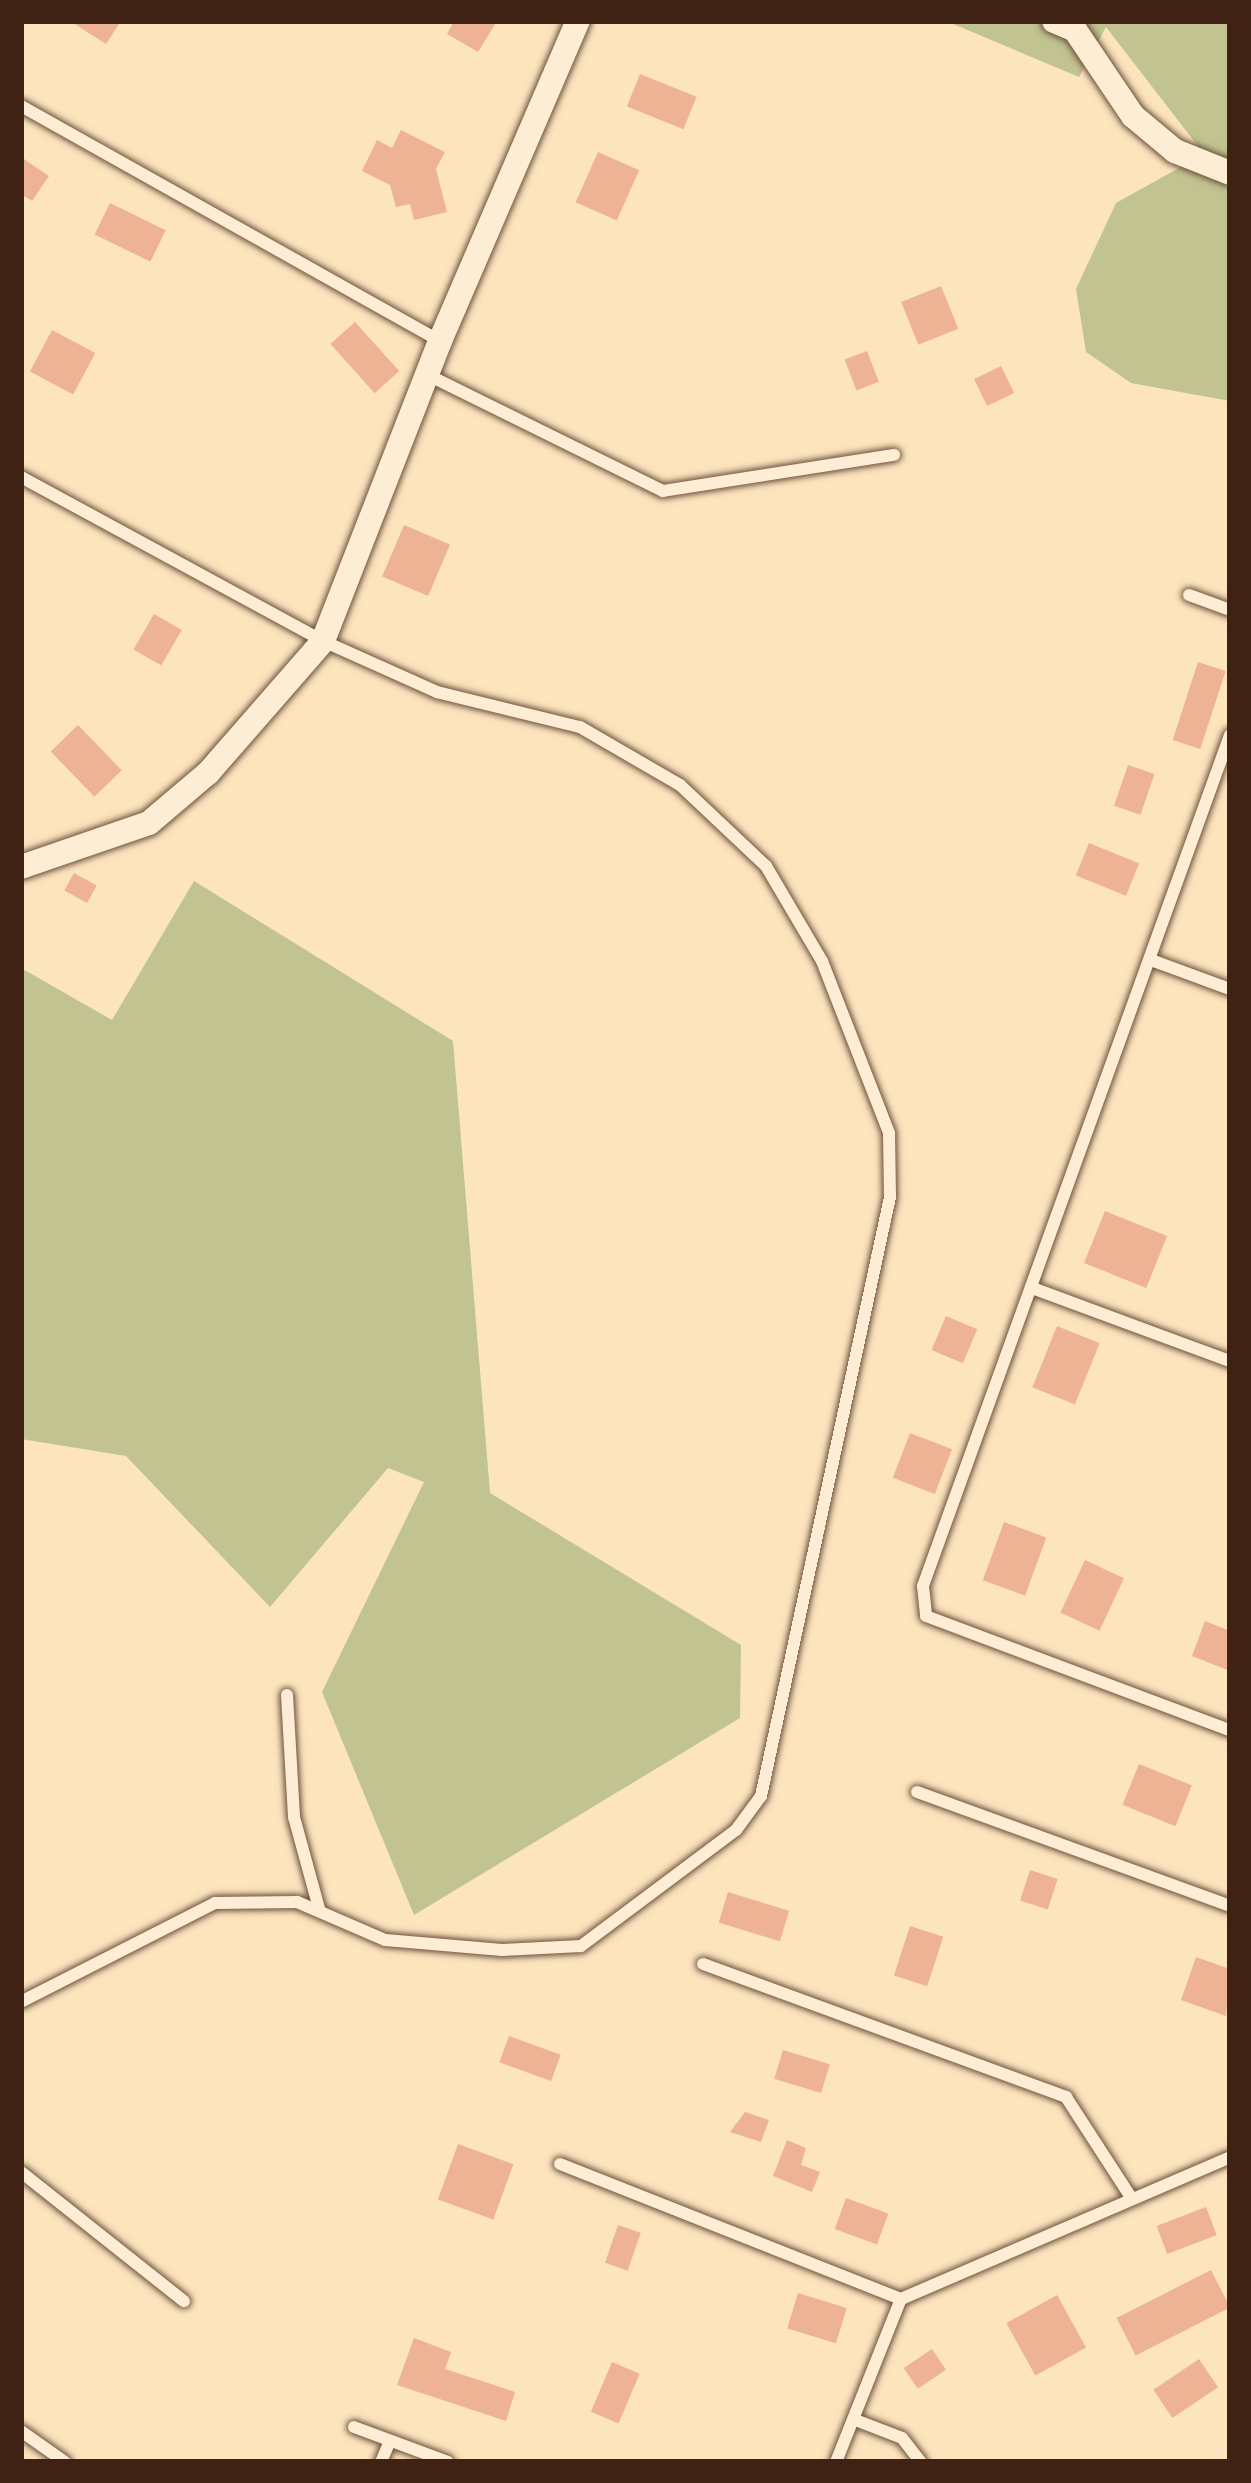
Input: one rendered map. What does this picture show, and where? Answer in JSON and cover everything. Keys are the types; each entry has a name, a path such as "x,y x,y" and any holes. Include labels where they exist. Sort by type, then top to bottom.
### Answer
{"street":[{"path":"21,867 148,823 208,773 323,641 440,340 578,21"},
{"path":"1054,21 1075,29 1147,128 1175,151 1230,173"}],"lane":[{"path":"21,106 440,340"},
{"path":"427,375 663,491 894,455"},
{"path":"21,477 323,641 437,692 580,727 680,785 766,866 822,961 889,1133 890,1197 761,1796 736,1830 581,1946 502,1950 385,1940 297,1902 215,1903 21,2002"},
{"path":"1189,596 1230,610"},
{"path":"1230,735 1035,1289 923,1586 926,1616 1230,1730"},
{"path":"1151,960 1230,989"},
{"path":"1035,1289 1230,1361"},
{"path":"287,1695 294,1817 320,1912"},
{"path":"917,1792 1230,1906"},
{"path":"703,1964 1066,2097 1130,2196"},
{"path":"560,2164 901,2299 1130,2196 1230,2157"},
{"path":"21,2172 184,2301"},
{"path":"836,2462 858,2421 901,2299"},
{"path":"858,2421 902,2438 921,2462"},
{"path":"354,2427 448,2462"},
{"path":"21,2431 65,2462"},
{"path":"381,2462 390,2441"}],"green space":[{"path":"946,21 1230,21 1230,401 1131,383 1086,352 1076,289 1116,203 1204,154 1106,27 1079,77"},
{"path":"194,881 453,1041 490,1493 741,1645 740,1718 414,1915 322,1692 424,1482 388,1468 270,1607 126,1456 21,1439 21,968 112,1020"}],"building":[{"path":"70,21 121,21 106,44"},
{"path":"454,21 497,21 478,52 447,34"},
{"path":"640,74 697,97 683,129 627,106"},
{"path":"401,130 445,152 436,169 447,212 414,220 410,204 396,207 390,185 362,171 377,140 392,148"},
{"path":"598,152 639,170 617,221 576,202"},
{"path":"21,157 49,176 32,201 21,194"},
{"path":"110,203 166,230 150,262 95,234"},
{"path":"941,286 958,329 918,345 901,302"},
{"path":"355,322 399,371 375,393 330,344"},
{"path":"52,330 95,353 73,395 30,371"},
{"path":"867,351 879,382 856,390 845,360"},
{"path":"1001,366 1014,393 987,406 974,379"},
{"path":"404,525 450,545 428,596 382,577"},
{"path":"154,614 182,630 161,666 134,650"},
{"path":"1198,662 1226,671 1200,749 1173,740"},
{"path":"78,725 122,770 94,797 51,751"},
{"path":"1128,765 1154,774 1140,815 1114,806"},
{"path":"1089,843 1139,863 1126,896 1076,875"},
{"path":"74,873 97,886 87,903 64,890"},
{"path":"1105,1211 1167,1236 1146,1288 1084,1263"},
{"path":"946,1316 977,1329 963,1363 932,1350"},
{"path":"1057,1326 1100,1343 1075,1404 1032,1387"},
{"path":"910,1433 952,1449 935,1494 893,1478"},
{"path":"1004,1522 1046,1537 1025,1596 983,1580"},
{"path":"1085,1560 1124,1578 1099,1631 1060,1613"},
{"path":"1205,1621 1230,1631 1230,1671 1192,1656"},
{"path":"1139,1764 1192,1785 1175,1826 1123,1805"},
{"path":"1030,1870 1058,1879 1048,1909 1020,1900"},
{"path":"728,1892 789,1911 780,1941 719,1923"},
{"path":"910,1926 943,1937 927,1986 894,1975"},
{"path":"1196,1957 1230,1969 1226,2016 1181,2000"},
{"path":"509,2036 561,2055 551,2081 499,2062"},
{"path":"783,2050 830,2064 821,2093 774,2079"},
{"path":"745,2112 769,2120 761,2142 730,2132"},
{"path":"787,2140 806,2148 801,2165 820,2172 812,2192 773,2176"},
{"path":"458,2144 513,2164 493,2220 438,2199"},
{"path":"846,2198 888,2213 877,2244 835,2229"},
{"path":"1206,2207 1217,2235 1167,2254 1157,2226"},
{"path":"618,2225 641,2233 628,2271 605,2263"},
{"path":"1211,2270 1230,2307 1136,2356 1117,2318"},
{"path":"798,2293 847,2308 836,2343 787,2328"},
{"path":"1057,2295 1086,2347 1035,2376 1006,2323"},
{"path":"414,2338 451,2352 445,2369 515,2392 506,2421 397,2385"},
{"path":"932,2349 946,2370 918,2389 904,2368"},
{"path":"1199,2359 1218,2387 1172,2418 1153,2390"},
{"path":"612,2362 640,2374 619,2423 591,2412"}]}
